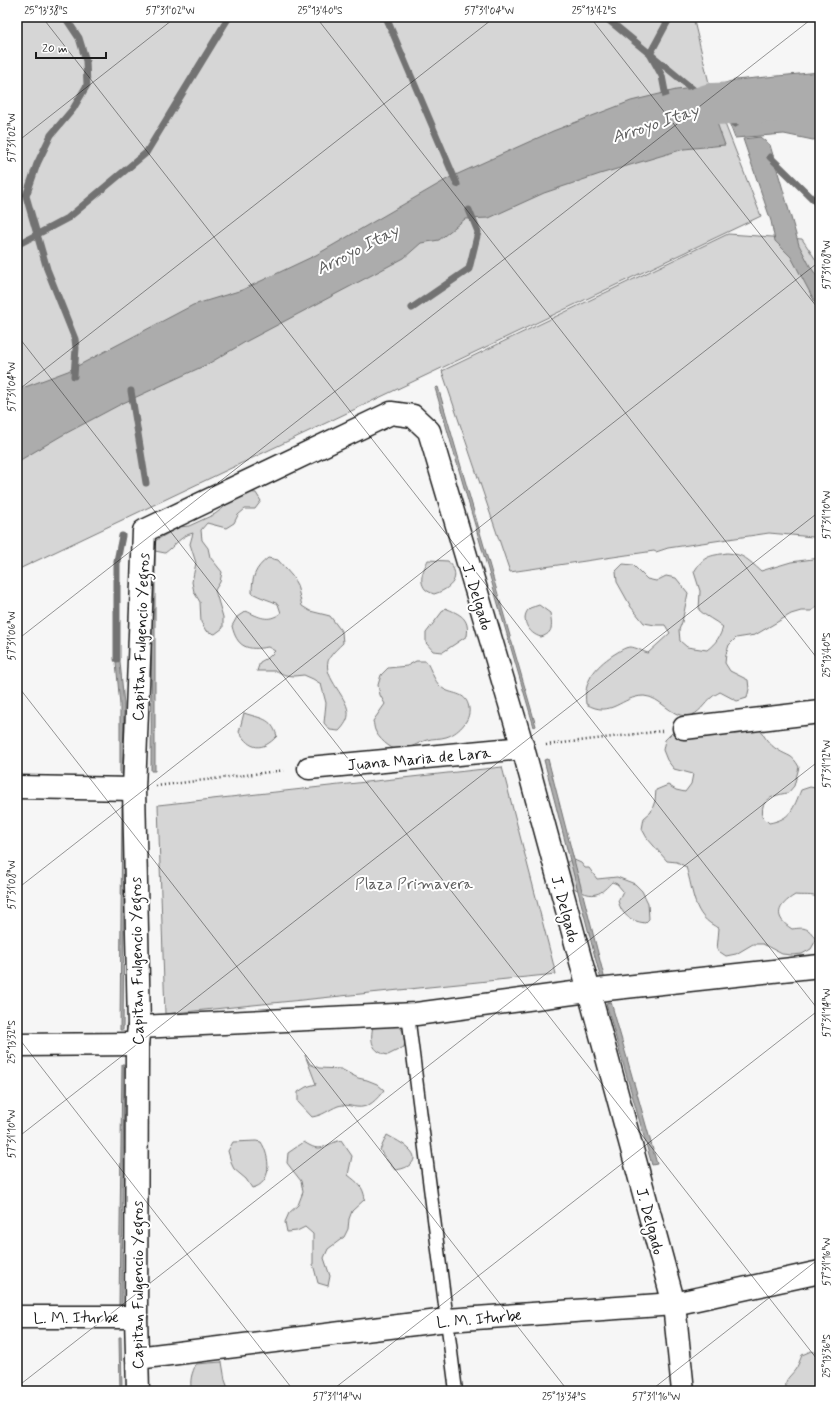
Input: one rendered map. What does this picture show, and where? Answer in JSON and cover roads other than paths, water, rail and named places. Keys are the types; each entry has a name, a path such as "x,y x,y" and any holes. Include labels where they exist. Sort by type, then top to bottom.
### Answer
{"street":[{"name":"Capitan Fulgencio Yegros","path":"138,1391 136,1317 138,1035 134,789 144,531 391,413 413,416 429,431"},
{"name":"J. Delgado","path":"429,431 523,748 674,1304 683,1391"},
{"path":"684,728 820,712"},
{"name":"Juana Maria de Lara","path":"309,768 523,748"},
{"path":"17,787 134,789"},
{"path":"17,1045 408,1015 588,991 820,966"},
{"name":"L. M. Iturbe","path":"137,1358 447,1320 674,1304 820,1272"},
{"name":"L. M. Iturbe","path":"17,1318 136,1317"}],"lane":[{"path":"408,1015 456,1391"}],"water":[{"path":"820,72 820,139 813,140 784,134 735,138 715,86 735,80"},
{"path":"704,87 725,145 684,149 600,174 544,193 489,218 465,219 439,240 421,243 404,258 247,341 208,364 121,404 61,436 17,462 17,390 68,371 193,305 242,290 316,255 449,178 553,131 631,101 676,90"},
{"path":"760,137 770,145 799,245 820,281 820,324 816,304 791,257 775,241 771,221 743,139"},
{"path":"438,387 536,726 534,727 435,388"},
{"path":"152,547 155,547 155,771 151,771"},
{"path":"115,651 119,651 124,704 123,774 120,774 120,705"},
{"path":"548,759 605,980 601,980 544,760"},
{"path":"122,805 125,805 123,1030 120,1030"},
{"path":"611,1002 657,1164 652,1165 606,1003"},
{"path":"122,1064 124,1064 122,1305 119,1306"},
{"path":"119,1337 121,1337 122,1391 120,1391"}],"waterway":[{"path":"65,17 79,38 86,61 87,85 73,109 51,135 37,164 26,196 47,269 75,339 76,348 74,376"},
{"name":"Arroyo Itay","path":"17,245 68,218 146,153 229,17"},
{"path":"386,17 457,184"},
{"name":"Arroyo Itay","path":"605,17 735,124"},
{"name":"Arroyo Itay","path":"667,102 662,76 650,54 670,17"},
{"name":"Arroyo Itay","path":"654,123 712,104 820,100"},
{"name":"Arroyo Itay","path":"770,157 820,206"},
{"path":"412,308 469,269 478,232 469,210"},
{"path":"131,391 146,483"},
{"path":"117,659 117,561 122,536"}],"park label":[{"name":"Plaza Primavera","path":"414,883"}]}
